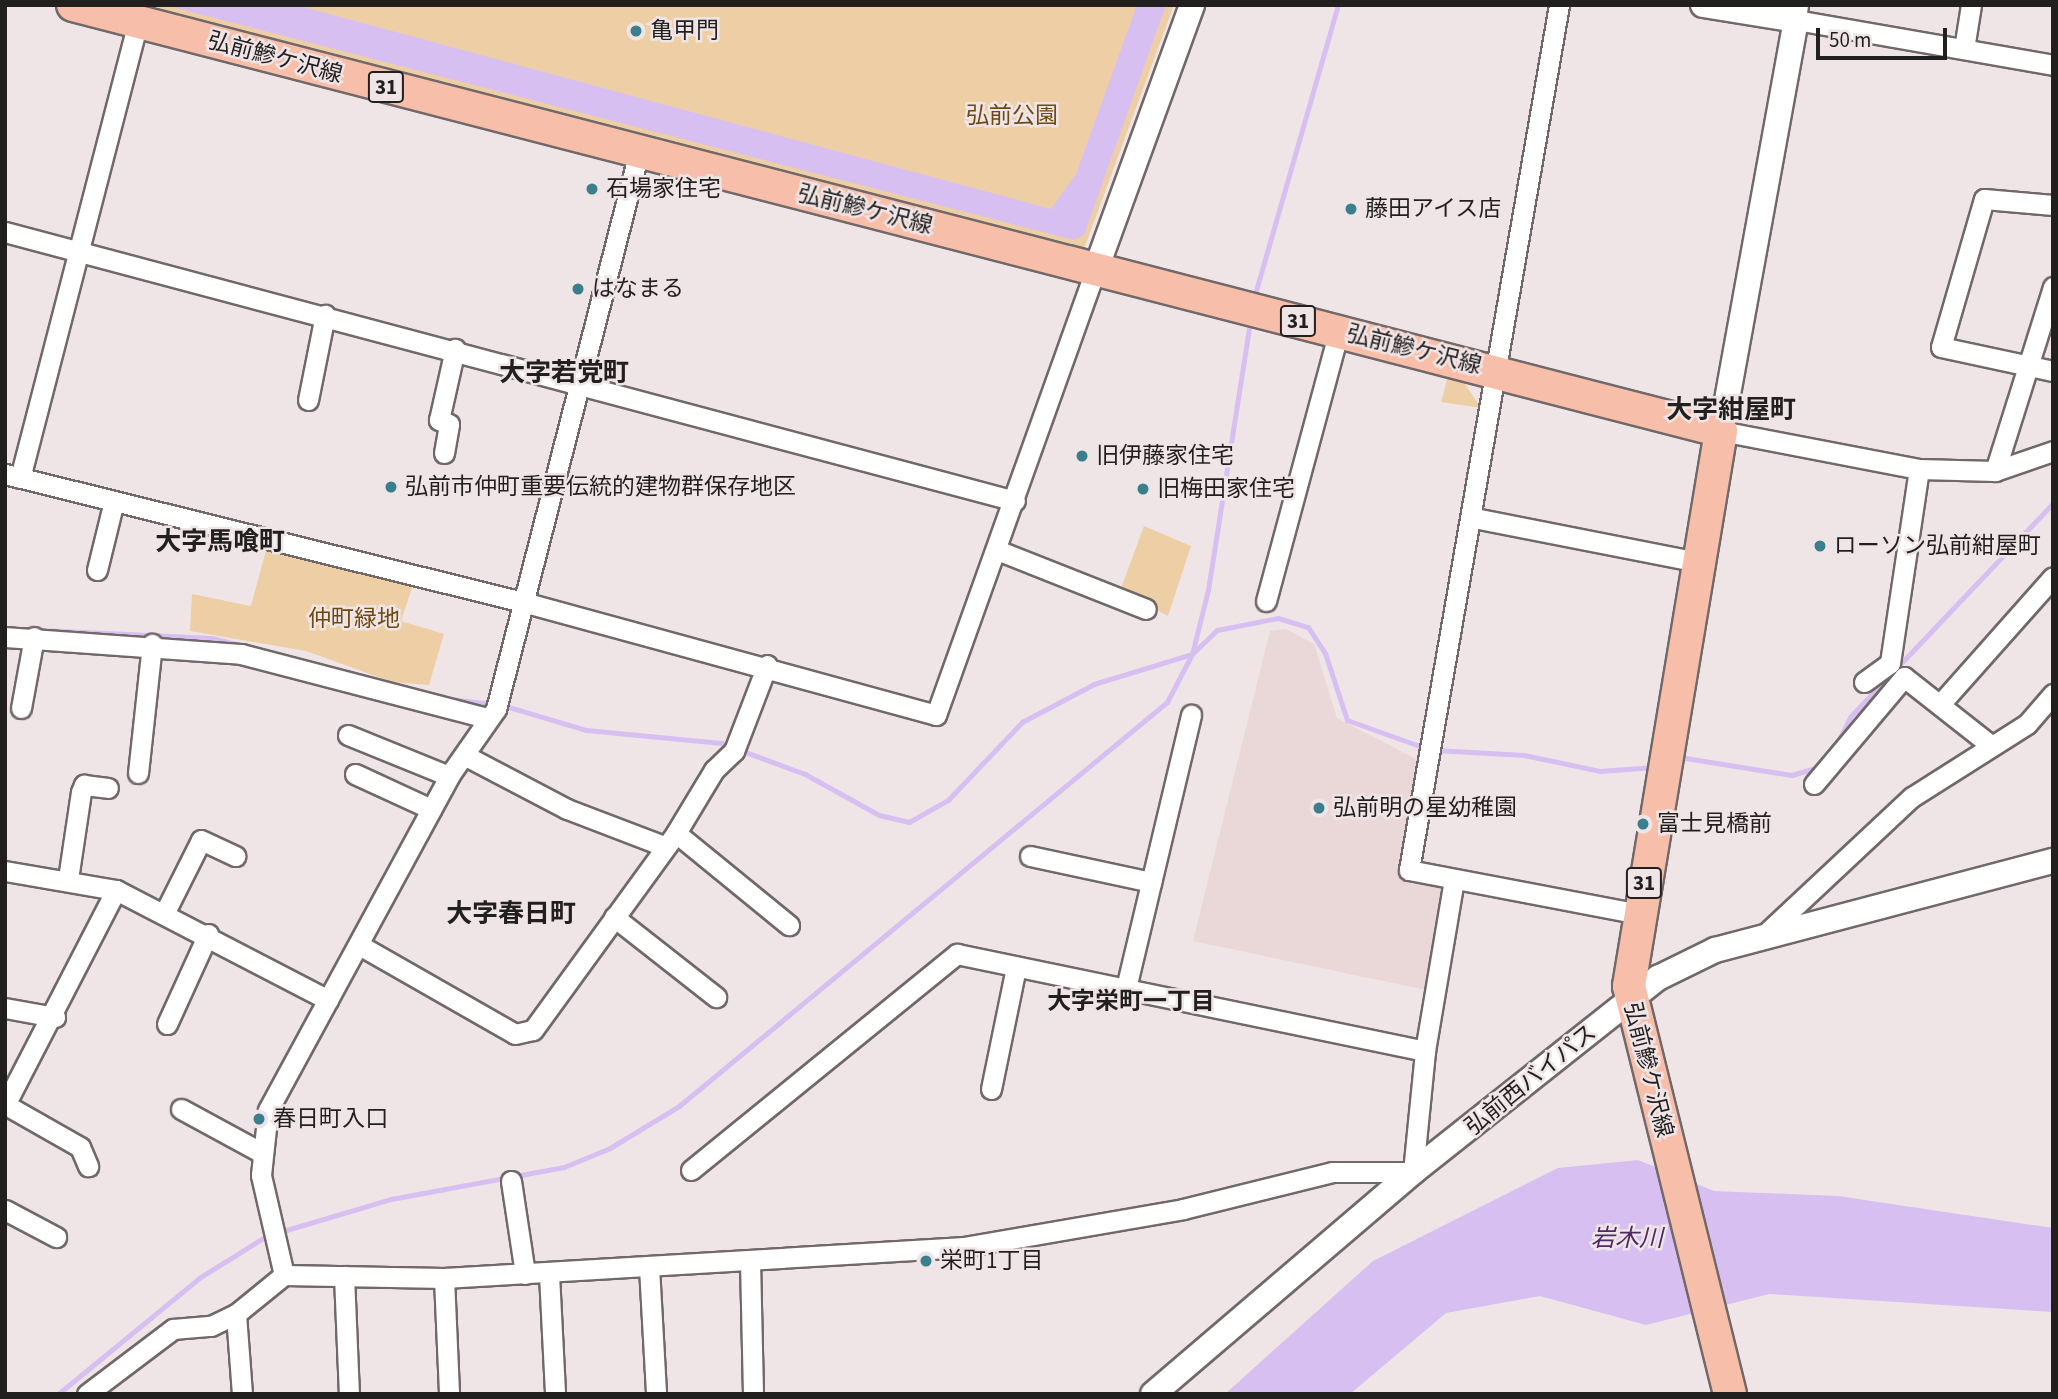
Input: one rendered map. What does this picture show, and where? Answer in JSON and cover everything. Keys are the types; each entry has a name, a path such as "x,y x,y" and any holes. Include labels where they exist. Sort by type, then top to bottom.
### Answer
{"main road":[{"name":"弘前鰺ケ沢線","path":"73,5 131,13 639,152 1721,431 1663,761 1639,914 1630,1001 1730,1394"}],"street":[{"path":"131,13 135,33 79,251 13,476 767,665 936,715 1192,5"},
{"path":"1559,5 1474,518 1433,754 1409,870 1639,914"},
{"path":"1703,5 1797,13 2053,65"},
{"path":"1964,49 1971,5"},
{"path":"1797,13 1721,431 1919,469 1995,471 2053,451"},
{"path":"284,1275 262,1153 268,1110 361,946 449,776 495,708 639,152"},
{"path":"2053,205 1984,199 1941,347 2027,369 2053,371"},
{"path":"5,232 579,381 1015,501"},
{"path":"1995,471 2053,287"},
{"path":"309,400 325,315"},
{"path":"1266,601 1339,331"},
{"path":"444,453 449,424 439,420 455,349"},
{"path":"1864,682 1891,663 1919,469"},
{"path":"97,570 114,501"},
{"path":"1474,518 1698,562"},
{"path":"997,550 1146,609"},
{"path":"1942,702 2053,577"},
{"path":"5,637 152,644 273,660 495,708"},
{"path":"20,708 34,637"},
{"path":"138,773 152,644"},
{"path":"361,946 515,1034 533,1030 548,1014 670,839 714,770 737,746 767,665"},
{"path":"1814,784 1904,677 1942,702 1989,744"},
{"path":"1756,943 1854,845 1989,744 2027,724 2053,694"},
{"path":"1126,988 1191,715"},
{"path":"348,734 449,776"},
{"path":"464,755 567,809 670,839 789,925"},
{"path":"355,774 431,809"},
{"path":"68,879 84,785 108,788"},
{"path":"165,912 201,840 236,856"},
{"path":"1030,856 1151,882"},
{"name":"弘前西バイパス","path":"1153,1394 1413,1172 1658,978 1715,950 1756,943 2053,861"},
{"path":"5,870 68,879 116,890 208,934 328,1000"},
{"path":"87,1394 173,1329 211,1326 236,1314 284,1275 444,1278 549,1274 964,1247 1184,1209 1332,1172 1413,1172 1424,1051 1454,880"},
{"path":"88,1166 80,1147 5,1105 55,1017 116,890"},
{"path":"614,917 716,996"},
{"path":"167,1024 208,934"},
{"path":"691,1170 957,954 1424,1051"},
{"path":"991,1089 1016,967"},
{"path":"5,1008 55,1017"},
{"path":"181,1109 262,1153"},
{"path":"511,1181 525,1274"},
{"path":"5,1210 56,1237"},
{"path":"750,1261 753,1394"},
{"path":"649,1267 656,1394"},
{"path":"549,1274 555,1394"},
{"path":"344,1276 349,1394"},
{"path":"444,1278 449,1394"},
{"path":"236,1314 242,1394"}],"shaded area":[{"name":"弘前明の星幼稚園","path":"1286,629 1314,644 1337,718 1418,760 1400,880 1441,888 1426,990 1193,941 1270,631"}],"green space":[{"name":"弘前公園","path":"157,5 1174,5 1084,249 161,13"},
{"path":"1448,376 1463,381 1481,408 1441,402"},
{"path":"1144,526 1191,546 1168,616 1120,591"},
{"name":"仲町緑地","path":"266,550 413,585 401,621 444,634 429,685 392,682 306,651 190,631 192,594 251,606"}],"water":[{"path":"164,5 296,5 1051,209 1076,174 1137,5 1166,5 1084,235 1074,240"},
{"name":"岩木川","path":"1638,1160 1714,1191 1838,1196 2053,1228 2053,1312 1769,1294 1646,1325 1540,1296 1446,1313 1350,1394 1225,1394 1373,1261 1558,1168"}],"waterway":[{"path":"1253,301 1338,5"},
{"path":"283,1231 391,1199 564,1167 610,1148 679,1106 1167,702 1192,654 1208,590 1250,321"},
{"path":"1837,743 1851,716 2053,503"},
{"path":"502,705 586,730 721,743 805,774 879,815 909,822 948,800 1022,722 1094,684 1192,654 1217,630 1278,618 1308,627 1325,653 1347,720 1425,748"},
{"path":"19,629 212,638 354,674"},
{"path":"450,699 493,704"},
{"path":"1435,750 1524,755 1600,771 1654,767"},
{"path":"1679,757 1792,775 1819,767"},
{"path":"58,1394 199,1278 263,1238"}],"place":[{"name":"亀甲門","path":"636,31"},
{"name":"石場家住宅","path":"592,189"},
{"name":"藤田アイス店","path":"1351,209"},
{"name":"はなまる","path":"578,289"},
{"name":"旧伊藤家住宅","path":"1082,456"},
{"name":"弘前市仲町重要伝統的建物群保存地区","path":"391,487"},
{"name":"旧梅田家住宅","path":"1143,489"},
{"name":"ローソン弘前紺屋町","path":"1820,546"},
{"name":"弘前明の星幼稚園","path":"1319,808"},
{"name":"富士見橋前","path":"1643,824"},
{"name":"春日町入口","path":"259,1119"},
{"name":"栄町1丁目","path":"926,1261"}],"district":[{"name":"大字若党町","path":"564,373"},
{"name":"大字紺屋町","path":"1731,410"},
{"name":"大字馬喰町","path":"220,542"},
{"name":"大字春日町","path":"511,914"},
{"name":"大字栄町一丁目","path":"1131,1002"}]}
